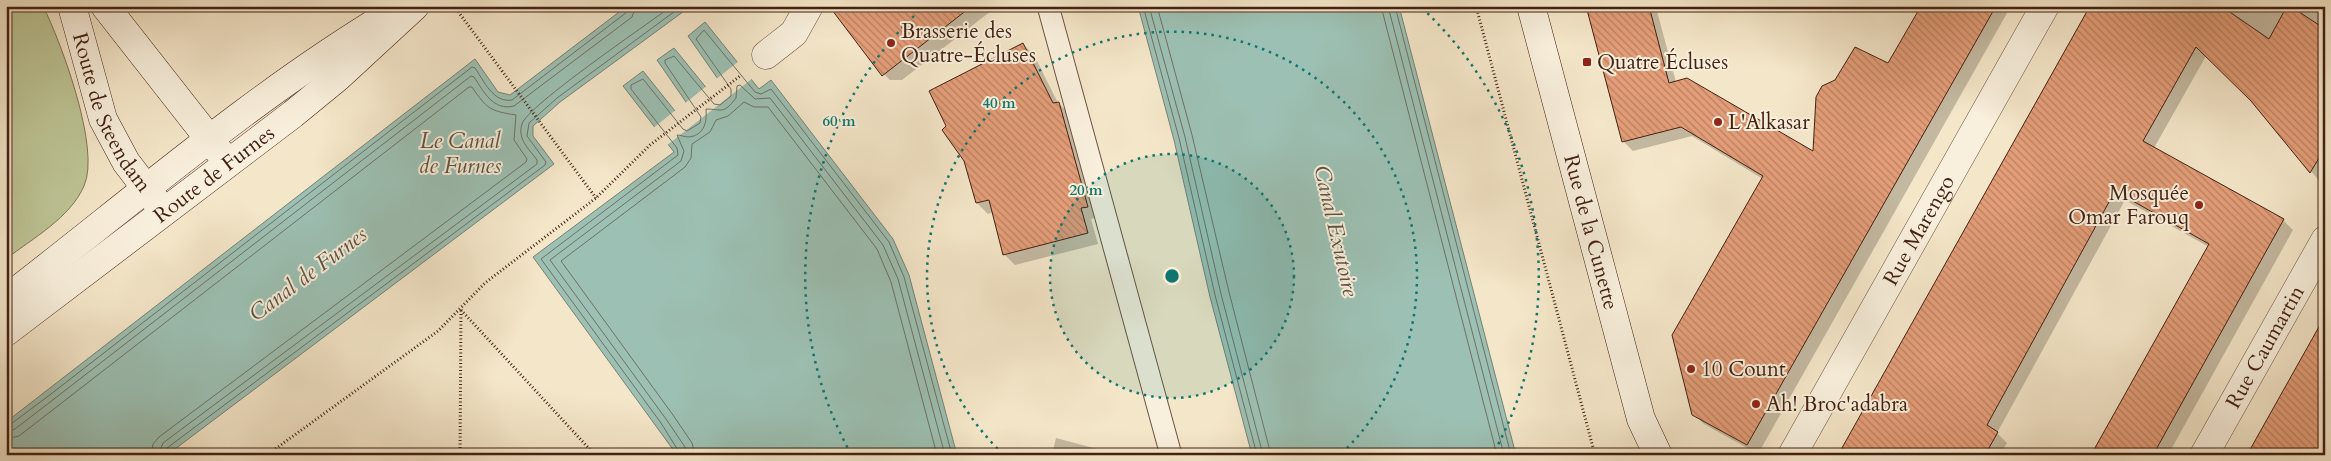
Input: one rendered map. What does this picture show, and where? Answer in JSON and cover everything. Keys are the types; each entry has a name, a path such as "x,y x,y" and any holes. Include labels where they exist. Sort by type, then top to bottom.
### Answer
{"main road":[{"name":"Route de Steendam","path":"72,6 103,119 126,162 164,211"},
{"name":"Route de Steendam","path":"105,6 228,163"},
{"name":"Route de Furnes","path":"6,298 209,139 305,68 403,6"},
{"name":"Route de Furnes","path":"6,332 337,78 415,6"},
{"path":"766,55 794,33 809,6"},
{"name":"Rue de la Cunette","path":"1531,6 1641,419 1658,455"},
{"name":"Rue Marengo","path":"1792,455 2045,6"},
{"name":"Rue Caumartin","path":"2204,455 2325,240"}],"lane":[{"path":"1048,6 1171,455"}],"path":[{"path":"454,6 596,198"},
{"path":"1476,6 1595,455"},
{"path":"267,455 438,331 485,284 596,198 650,145 766,55"},
{"path":"460,455 461,310"},
{"path":"461,310 595,455"}],"green space":[{"path":"6,6 43,6 59,44 77,96 87,147 88,169 84,186 70,208 50,227 6,259"}],"water":[{"name":"Le Canal de Furnes","path":"627,6 691,6 560,102 533,126 533,136 554,164 167,455 6,455 6,422 475,59 498,92 510,95"},
{"name":"Canal Exutoire","path":"1138,6 1399,6 1516,455 1252,455 1210,297 1174,140"},
{"path":"705,22 759,89 771,80 893,239 909,275 957,455 677,455 533,257 674,152 623,86 643,71 687,126 697,118 657,60 674,48 717,101 727,92 688,36"}],"pier":[{"path":"739,61 753,78 666,146 652,129 677,109 688,123 693,118 684,104 708,85 718,97 724,92 715,80"}],"building":[{"name":"Brasserie des Quatre-Écluses","path":"829,6 972,6 882,76"},
{"path":"1586,6 1649,6 1669,83 1687,78 1813,151 1816,97 1822,86 1835,80 1855,47 1888,63 1921,6 1996,6 1747,445 1692,415 1672,335 1763,176 1681,127 1622,142"},
{"path":"2090,6 2221,6 2269,39 2287,6 2290,6 2325,29 2325,148 2310,173 2251,101 2196,47 2143,141 2284,219 2153,455 2091,455 2209,244 2115,191 1987,425 1998,432 1985,455 1838,455"},
{"path":"1023,43 1053,103 1059,102 1088,207 1081,208 1088,233 1003,255 989,200 976,203 964,161 942,130 946,126 929,91"},
{"path":"2325,316 2325,440 2316,455 2247,455"}],"place":[{"name":"Brasserie des Quatre-Écluses","path":"891,43"},
{"name":"Quatre Écluses","path":"1587,62"},
{"name":"L'Alkasar","path":"1718,122"},
{"name":"Mosquée Omar Farouq","path":"2199,205"},
{"name":"10 Count","path":"1691,369"},
{"name":"Ah! Broc'adabra","path":"1756,404"}],"water label":[{"name":"Canal de Furnes","path":"308,274"}]}
